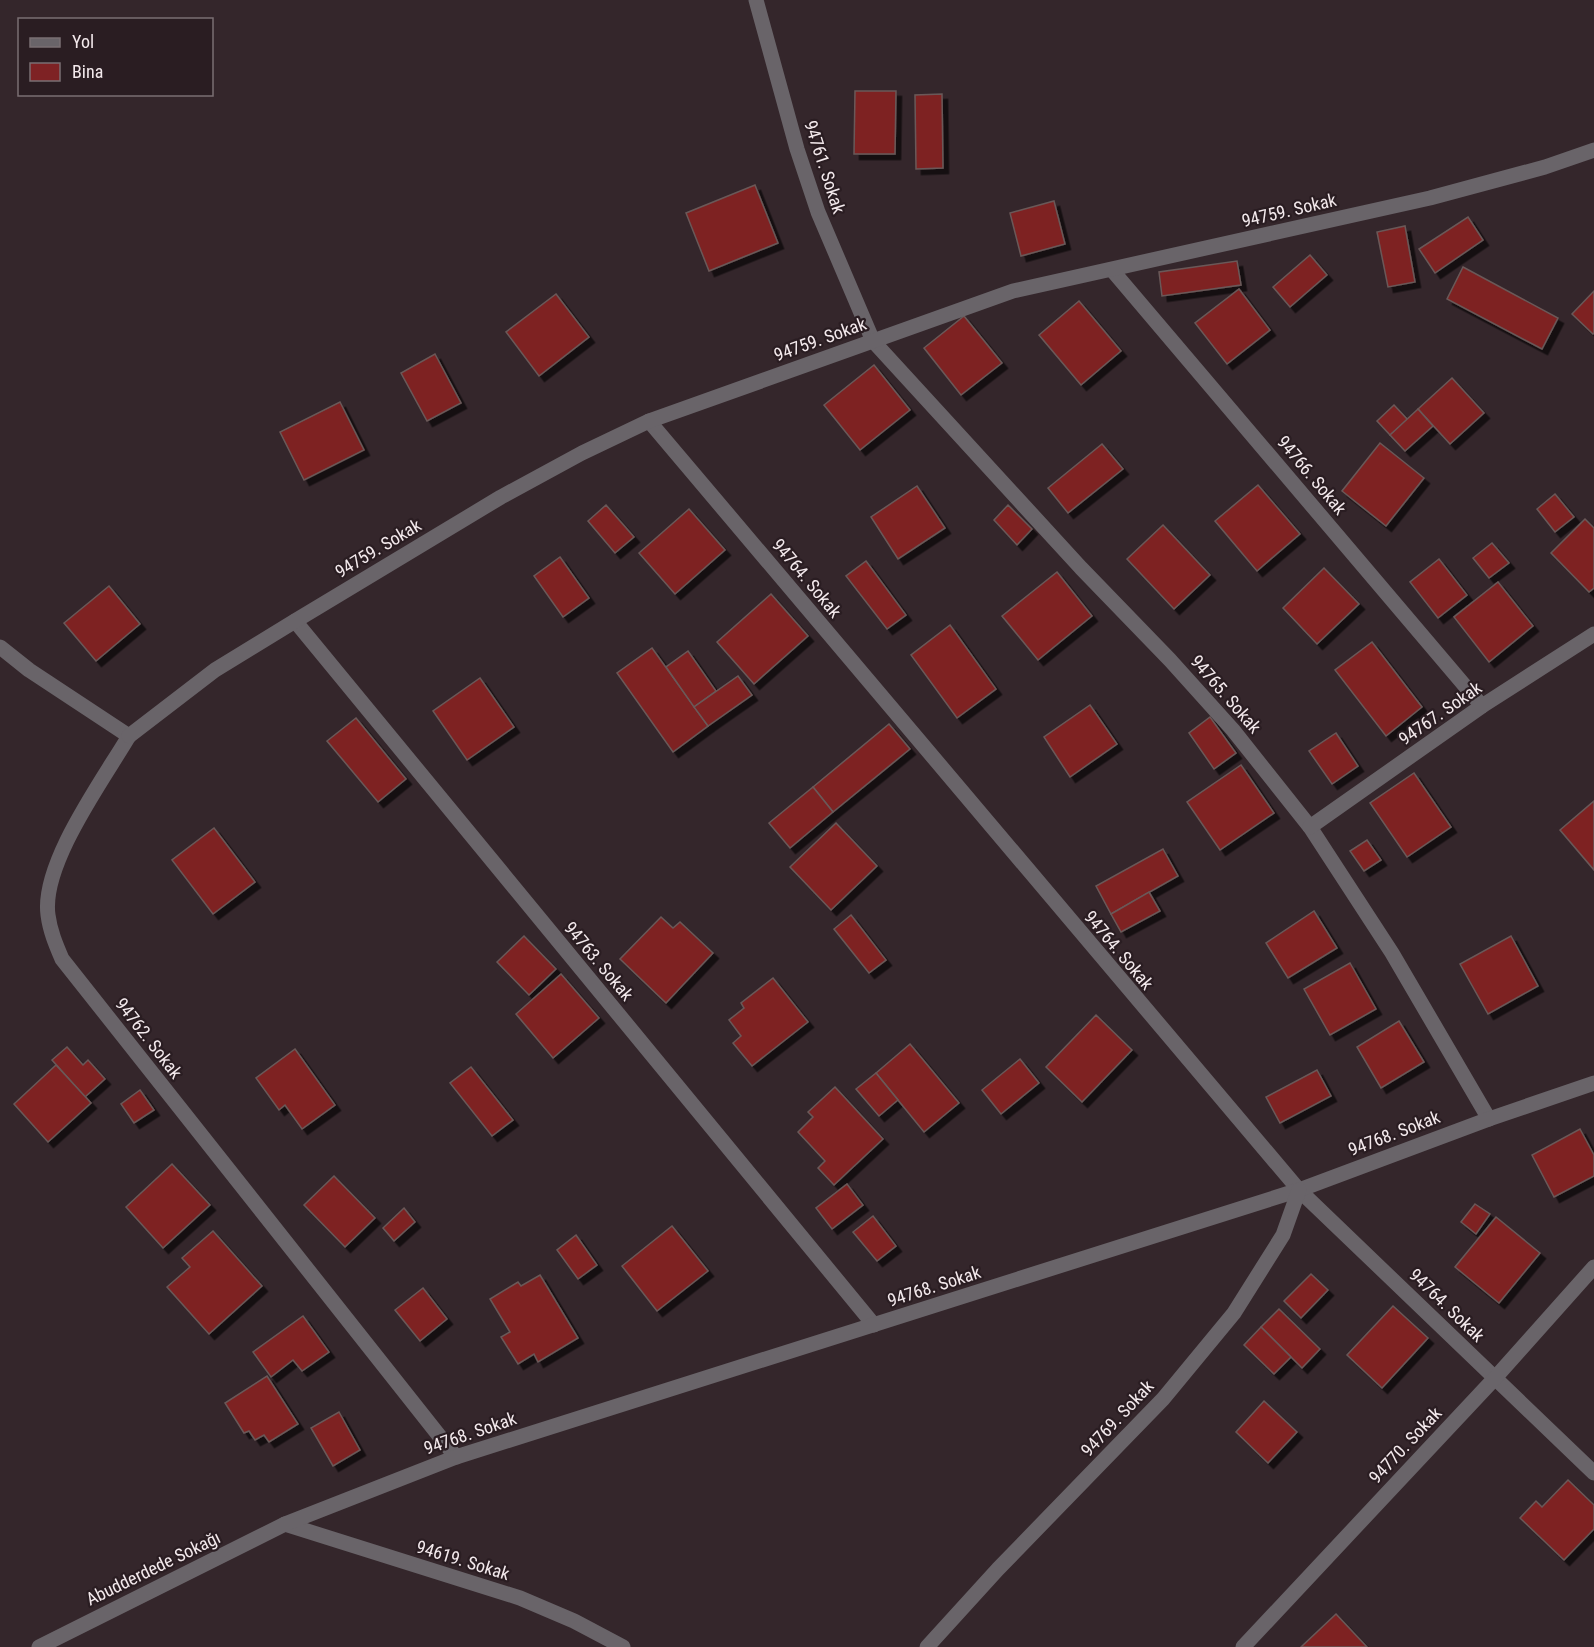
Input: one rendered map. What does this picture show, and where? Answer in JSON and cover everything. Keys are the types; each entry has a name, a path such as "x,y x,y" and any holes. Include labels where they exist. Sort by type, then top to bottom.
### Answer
{"street":[{"name":"94761. Sokak","path":"756,0 796,149 818,212 873,341"},
{"name":"94759. Sokak","path":"129,736 215,670 501,496 649,421 1013,291 1430,198 1545,167 1594,150"},
{"name":"94766. Sokak","path":"1112,270 1482,706"},
{"name":"94765. Sokak","path":"873,341 1233,730 1310,827 1392,952 1489,1119"},
{"name":"94764. Sokak","path":"649,421 1299,1190 1594,1473"},
{"name":"94763. Sokak","path":"295,621 874,1325"},
{"name":"94767. Sokak","path":"1310,827 1482,706 1594,634"},
{"path":"0,647 29,670 129,736"},
{"name":"94762. Sokak","path":"129,736 76,824 49,885 47,914 53,939 62,959 456,1457"},
{"name":"94768. Sokak","path":"285,1524 456,1457 1299,1190 1489,1119 1594,1083"},
{"name":"94769. Sokak","path":"927,1647 998,1569 1163,1399 1234,1313 1283,1235 1299,1190"},
{"name":"94770. Sokak","path":"1243,1647 1495,1378 1594,1267"},
{"name":"Abudderdede Sokağı","path":"39,1647 285,1524"},
{"name":"94619. Sokak","path":"285,1524 520,1598 574,1621 623,1647"}],"building":[{"path":"855,91 896,91 895,154 854,154"},
{"path":"942,94 943,168 916,169 915,95"},
{"path":"755,185 778,243 709,271 686,213"},
{"path":"1054,201 1065,244 1021,256 1010,213"},
{"path":"1468,217 1483,240 1435,273 1419,249"},
{"path":"1405,226 1415,282 1388,287 1377,232"},
{"path":"1310,255 1327,275 1290,307 1273,287"},
{"path":"1237,261 1241,285 1162,296 1159,272"},
{"path":"1463,267 1558,318 1542,349 1447,299"},
{"path":"1239,289 1270,330 1227,364 1195,323"},
{"path":"1594,291 1594,333 1593,334 1572,314"},
{"path":"556,294 589,337 539,376 506,332"},
{"path":"1079,301 1121,351 1081,385 1039,335"},
{"path":"964,316 1002,363 961,395 924,348"},
{"path":"435,354 461,403 427,421 401,373"},
{"path":"874,365 910,410 860,450 824,405"},
{"path":"1452,378 1484,413 1450,444 1418,409"},
{"path":"340,402 364,450 304,480 280,432"},
{"path":"1394,405 1408,420 1390,435 1377,421"},
{"path":"1418,409 1433,426 1405,451 1390,435"},
{"path":"1380,443 1424,478 1386,526 1342,491"},
{"path":"1102,444 1123,469 1068,513 1048,488"},
{"path":"1258,485 1300,534 1257,571 1215,521"},
{"path":"917,486 945,528 898,559 871,517"},
{"path":"1555,494 1574,517 1555,532 1537,509"},
{"path":"606,505 634,537 615,553 588,521"},
{"path":"1008,505 1032,529 1017,545 994,520"},
{"path":"689,509 725,550 675,594 639,553"},
{"path":"1585,519 1594,528 1594,588 1589,592 1551,553"},
{"path":"1163,525 1210,575 1174,609 1127,559"},
{"path":"1492,543 1509,563 1489,578 1473,558"},
{"path":"560,557 589,598 563,617 534,576"},
{"path":"1439,559 1467,595 1438,618 1410,582"},
{"path":"866,561 906,615 887,629 846,576"},
{"path":"1324,568 1359,604 1317,644 1283,608"},
{"path":"1057,572 1092,616 1038,660 1002,616"},
{"path":"1498,582 1533,626 1489,662 1454,617"},
{"path":"109,586 140,624 96,661 64,623"},
{"path":"771,594 808,636 754,684 717,642"},
{"path":"950,625 996,689 957,718 911,655"},
{"path":"1372,642 1422,707 1386,736 1335,670"},
{"path":"652,648 708,726 673,752 617,673"},
{"path":"688,651 716,691 694,707 666,667"},
{"path":"738,676 752,695 708,726 694,707"},
{"path":"480,678 514,727 467,760 433,711"},
{"path":"1090,705 1117,744 1070,777 1044,737"},
{"path":"1210,717 1236,753 1214,769 1189,733"},
{"path":"356,718 406,779 378,802 327,741"},
{"path":"889,724 910,749 833,812 813,787"},
{"path":"1336,733 1358,766 1332,784 1309,751"},
{"path":"1241,765 1274,813 1220,850 1187,802"},
{"path":"1414,773 1451,827 1407,857 1370,803"},
{"path":"813,787 833,812 790,848 769,823"},
{"path":"1594,801 1594,870 1560,830"},
{"path":"836,823 877,866 831,910 790,867"},
{"path":"214,828 255,882 213,914 172,860"},
{"path":"1367,840 1381,860 1364,871 1350,851"},
{"path":"1163,849 1178,876 1111,914 1096,886"},
{"path":"1149,892 1160,911 1121,932 1111,914"},
{"path":"1314,911 1337,948 1288,978 1266,943"},
{"path":"851,915 886,960 869,973 834,929"},
{"path":"661,917 673,928 680,922 713,953 666,1003 620,959"},
{"path":"524,936 556,969 529,995 497,962"},
{"path":"1511,936 1538,986 1488,1014 1460,964"},
{"path":"1350,963 1376,1009 1330,1035 1304,989"},
{"path":"561,974 599,1018 553,1058 516,1014"},
{"path":"773,978 808,1022 752,1066 733,1043 741,1036 729,1020 744,1008 741,1003"},
{"path":"1096,1015 1132,1050 1082,1102 1046,1067"},
{"path":"1399,1021 1424,1062 1381,1088 1357,1047"},
{"path":"910,1044 959,1103 924,1132 876,1073"},
{"path":"67,1047 83,1065 88,1060 105,1079 85,1097 52,1060"},
{"path":"295,1049 335,1105 302,1129 285,1105 279,1110 256,1078"},
{"path":"1020,1059 1039,1083 1001,1114 982,1090"},
{"path":"56,1065 91,1103 48,1142 14,1104"},
{"path":"471,1067 513,1120 492,1136 450,1083"},
{"path":"1317,1070 1331,1096 1280,1123 1266,1097"},
{"path":"876,1073 898,1100 879,1116 856,1089"},
{"path":"835,1087 883,1139 834,1185 818,1168 825,1161 798,1132 813,1117 808,1112"},
{"path":"140,1090 154,1110 134,1123 121,1104"},
{"path":"1580,1129 1594,1155 1594,1176 1554,1197 1532,1155"},
{"path":"172,1164 210,1205 163,1248 126,1207"},
{"path":"334,1176 375,1218 345,1247 304,1205"},
{"path":"847,1184 863,1205 832,1229 816,1208"},
{"path":"1475,1204 1490,1214 1476,1234 1461,1222"},
{"path":"404,1208 415,1222 394,1241 383,1228"},
{"path":"873,1216 896,1246 877,1261 853,1232"},
{"path":"1496,1217 1540,1253 1499,1303 1455,1267"},
{"path":"672,1226 708,1271 657,1311 622,1266"},
{"path":"213,1231 262,1286 209,1334 167,1287 190,1267 182,1258"},
{"path":"576,1235 597,1265 578,1279 557,1250"},
{"path":"1311,1274 1328,1290 1301,1318 1284,1301"},
{"path":"540,1275 578,1338 538,1362 534,1354 518,1364 501,1337 510,1332 490,1299 518,1282 521,1286"},
{"path":"423,1288 447,1319 420,1341 395,1310"},
{"path":"1393,1306 1428,1338 1382,1388 1347,1355"},
{"path":"1279,1309 1320,1349 1302,1368 1261,1327"},
{"path":"303,1316 329,1352 302,1371 293,1360 271,1377 253,1352"},
{"path":"1261,1327 1291,1357 1274,1374 1244,1345"},
{"path":"267,1376 298,1424 269,1442 264,1435 255,1440 249,1431 244,1433 225,1403"},
{"path":"1264,1401 1297,1432 1268,1463 1236,1432"},
{"path":"339,1412 360,1450 333,1466 311,1428"},
{"path":"1568,1480 1594,1505 1594,1529 1564,1560 1520,1518 1536,1501 1542,1507"},
{"path":"1336,1614 1367,1647 1301,1647"}]}
